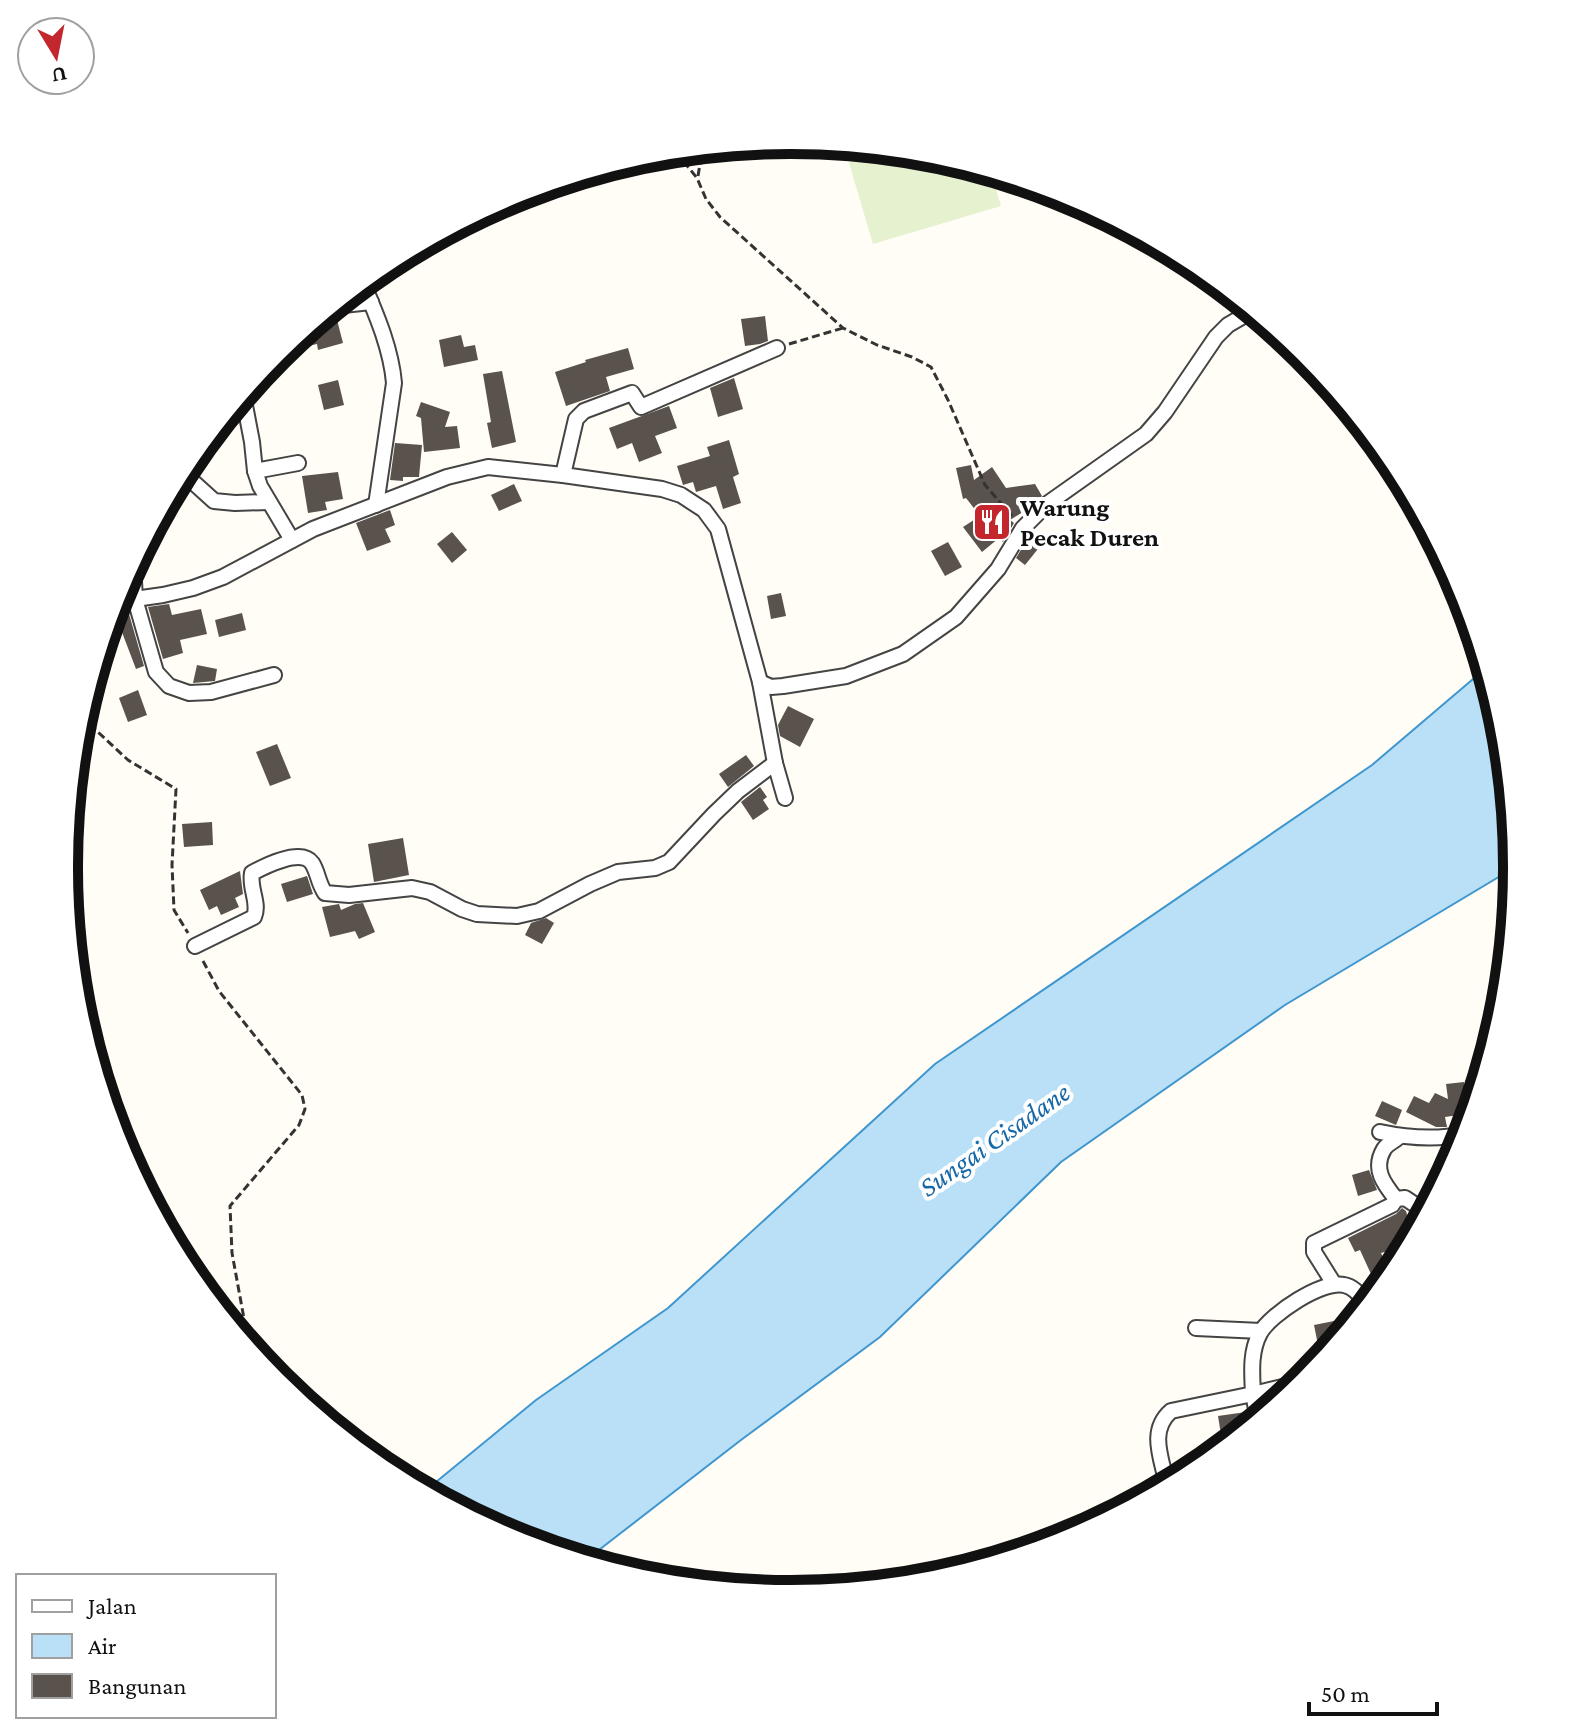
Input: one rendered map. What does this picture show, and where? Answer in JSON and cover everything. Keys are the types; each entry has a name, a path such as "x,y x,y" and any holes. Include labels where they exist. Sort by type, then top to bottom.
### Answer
{"street":[{"path":"368,294 393,367 394,383 376,505"},
{"path":"355,304 371,302"},
{"path":"760,682 771,687 846,676 903,654 956,617 998,569 1023,528 1047,504 1146,434 1165,412 1216,337 1242,317"},
{"path":"563,475 576,419 584,411 632,393 641,407 777,348"},
{"path":"246,408 260,486 292,540"},
{"path":"255,471 298,463"},
{"path":"131,597 193,588 223,577 313,529 447,477 488,467 662,489 681,495 704,510 718,529 760,682 775,763 785,798"},
{"path":"192,481 214,501 268,502"},
{"path":"134,589 156,672 169,686 189,693 211,692 274,675"},
{"path":"195,946 254,917 257,909 250,882 252,873 298,855 311,862 325,893 349,895 412,888 430,892 477,914 517,916 539,911 618,872 655,868 669,862 722,806 775,763"},
{"path":"1380,1132 1400,1136 1450,1136"},
{"path":"1396,1199 1381,1180 1378,1169 1384,1148 1400,1136"},
{"path":"1334,1284 1314,1252 1314,1243 1392,1205 1396,1199 1405,1198 1417,1206"},
{"path":"1256,1407 1253,1354 1261,1331 1301,1297 1334,1284 1355,1289 1360,1295"},
{"path":"1196,1328 1261,1331"},
{"path":"1165,1473 1157,1436 1158,1427 1171,1411 1275,1389"}],"path":[{"path":"697,178 703,160"},
{"path":"685,163 720,217 843,328 931,367 985,485 1023,528"},
{"path":"777,348 843,328"},
{"path":"92,727 128,760 176,789 172,865 174,910 219,991 302,1095 305,1109 299,1125 230,1206 232,1253 245,1325"}],"green space":[{"path":"847,157 930,168 995,185 1001,206 873,244"}],"water":[{"name":"Sungai Cisadane","path":"1477,676 1497,774 1503,875 1285,1005 1061,1162 880,1337 596,1552 518,1525 434,1484 536,1400 668,1308 935,1064 1372,765"}],"building":[{"path":"765,316 768,341 745,346 741,319"},
{"path":"337,318 343,343 318,350 317,344 304,347"},
{"path":"461,335 464,347 475,345 478,360 444,367 439,340"},
{"path":"628,348 634,369 606,377 610,391 566,406 555,372"},
{"path":"502,371 516,442 492,448 483,374"},
{"path":"734,378 743,409 718,417 710,388"},
{"path":"338,380 344,405 324,410 318,385"},
{"path":"421,402 450,412 445,427 457,426 460,448 424,452 421,418 416,416"},
{"path":"669,406 677,428 655,436 662,453 639,462 632,443 617,449 609,428"},
{"path":"729,440 739,474 733,477 741,503 723,509 716,486 696,492 693,482 683,485 677,466 710,456 707,447"},
{"path":"395,443 422,445 419,477 390,480"},
{"path":"971,465 974,480 992,467 1006,488 1035,484 1042,496 1010,520 1014,523 1003,542 999,538 982,552 963,527 980,516 966,498 963,499 956,468"},
{"path":"338,472 343,499 325,502 327,510 308,513 302,476"},
{"path":"514,484 522,501 499,511 491,495"},
{"path":"390,510 395,525 385,529 391,542 367,551 356,523"},
{"path":"452,532 467,550 452,563 437,544"},
{"path":"1030,535 1042,544 1025,565 1016,558"},
{"path":"948,542 962,567 945,576 931,551"},
{"path":"781,593 786,616 771,619 767,596"},
{"path":"169,604 172,615 201,609 207,634 180,640 183,653 163,659 148,607"},
{"path":"127,607 144,666 136,669 120,627"},
{"path":"242,613 246,630 219,637 215,620"},
{"path":"197,665 217,669 215,681 193,683"},
{"path":"138,690 147,715 128,722 119,698"},
{"path":"788,706 814,719 800,747 780,736 778,725"},
{"path":"277,744 291,778 270,786 256,752"},
{"path":"746,755 754,766 728,787 719,774"},
{"path":"760,787 767,797 763,800 769,809 753,820 741,802"},
{"path":"212,822 213,845 184,847 182,824"},
{"path":"403,838 409,875 374,882 368,844"},
{"path":"240,871 243,894 235,898 239,907 221,915 217,906 209,910 200,890"},
{"path":"307,876 313,894 287,902 281,884"},
{"path":"363,903 375,932 359,939 355,931 330,937 322,907 339,904 341,910"},
{"path":"546,918 554,923 542,944 525,935 531,923"},
{"path":"1446,1084 1469,1084 1458,1115 1445,1117 1447,1127 1436,1127 1406,1112 1414,1096 1429,1103 1435,1093 1448,1099"},
{"path":"1382,1101 1402,1110 1396,1125 1375,1116"},
{"path":"1369,1170 1377,1190 1358,1196 1352,1175"},
{"path":"1402,1208 1409,1221 1391,1250 1381,1253 1385,1260 1377,1272 1371,1274 1360,1250 1355,1252 1348,1238"},
{"path":"1340,1320 1318,1345 1314,1325"},
{"path":"1246,1412 1247,1414 1221,1434 1218,1416"}],"place":[{"name":"Warung Pecak Duren","path":"992,522"}]}
